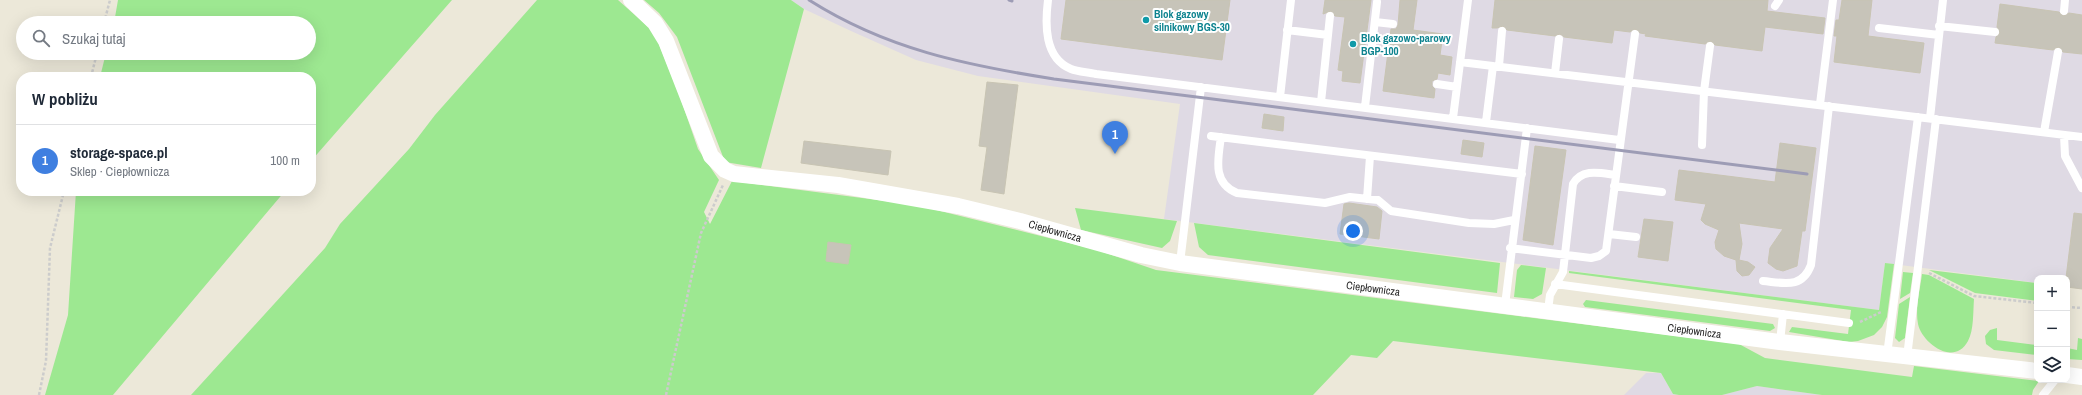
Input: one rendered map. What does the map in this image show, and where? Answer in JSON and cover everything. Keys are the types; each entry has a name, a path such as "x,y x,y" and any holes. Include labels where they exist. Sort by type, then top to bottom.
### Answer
{"street":[{"path":"631,0 655,23 666,41 705,144 711,156 724,168"},
{"name":"Ciepłownicza","path":"724,168 750,176 838,185 958,206 1020,221 1141,255 1180,263 1548,310 1780,342 2034,371"},
{"path":"2070,375 2082,377"}],"lane":[{"path":"1048,0 1045,23 1048,42 1055,56 1070,69 1619,140"},
{"path":"1280,97 1291,0"},
{"path":"1453,118 1468,0"},
{"path":"1820,104 1833,0"},
{"path":"1907,357 1933,119 1938,35 1943,0"},
{"path":"2064,11 2065,0"},
{"path":"1365,107 1377,2"},
{"path":"1321,102 1330,16"},
{"path":"1375,22 1393,24"},
{"path":"1939,26 1995,32"},
{"path":"1879,28 1938,35"},
{"path":"1287,30 1328,35"},
{"path":"1486,122 1502,31"},
{"path":"1510,248 1590,258 1599,256 1606,251 1619,140 1625,111 1634,34"},
{"path":"1555,73 1559,39"},
{"path":"1702,145 1704,91 1710,46"},
{"path":"2044,132 2058,52"},
{"path":"1460,62 1820,104 2082,137"},
{"path":"1437,84 1457,87"},
{"path":"1180,263 1202,87"},
{"path":"1763,281 1792,283 1805,277 1808,272 1813,243 1829,106"},
{"path":"1887,355 1918,117"},
{"path":"1505,305 1510,248 1522,174 1527,128"},
{"path":"2064,134 2065,156 2082,188"},
{"path":"1211,136 1522,174"},
{"path":"1220,137 1218,174 1224,186 1230,190 1245,194 1325,203 1350,197 1378,200 1391,211 1468,223 1494,224 1514,220"},
{"path":"1366,199 1370,156"},
{"path":"1548,310 1550,295 1563,272 1571,196 1576,178 1592,172 1616,175"},
{"path":"1614,186 1662,192"},
{"path":"1609,234 1636,237"},
{"path":"1555,284 1849,323"},
{"path":"1780,342 1783,314"},
{"path":"2043,395 2053,383"}],"path":[{"path":"106,16 110,0"},
{"path":"92,72 95,60"},
{"path":"666,395 701,233 724,168"},
{"path":"39,395 46,361 50,248 63,196"},
{"path":"1926,269 1926,271 1974,296 2034,303"},
{"path":"2070,307 2082,308"},
{"path":"1849,323 1866,320 1883,311"}],"shaded area":[{"path":"791,0 2082,0 2082,289 2070,287 2070,275 2034,275 2034,283 1885,263 1879,310 1164,219 1180,104 978,76 916,60 804,9"},
{"path":"1646,373 1661,373 1673,394 1679,395 1624,395"},
{"path":"1757,386 1822,395 1722,395"}],"green space":[{"path":"118,0 452,0 316,155 316,72 101,72 104,60 316,60 316,16 115,16"},
{"path":"537,0 618,0 654,32 679,94 698,149 719,180 704,212 710,224 732,181 916,205 1097,250 1156,270 1739,344 1765,358 1912,377 1914,366 2034,380 2034,383 2038,383 2033,390 2032,395 1822,395 1757,386 1722,395 1679,395 1673,394 1661,373 1393,341 1377,358 1351,355 1313,395 191,395 325,248 340,224 409,149 435,115"},
{"path":"644,0 791,0 804,9 761,168 725,162 677,37 659,13"},
{"path":"76,196 281,196 113,395 45,395 68,315"},
{"path":"1075,208 1177,221 1170,241 1162,248 1081,230"},
{"path":"1194,223 1500,263 1497,293 1208,255 1199,247"},
{"path":"1885,263 1894,264 1887,317 1882,327 1874,335 1858,341 1849,342 1789,332 1792,327 1848,334 1851,310 1569,273 1569,271 1879,310"},
{"path":"1521,265 1546,268 1542,294 1533,299 1514,297 1517,270"},
{"path":"1929,270 2034,283 2034,301 1975,293"},
{"path":"1903,272 1913,273 1910,293 1900,299"},
{"path":"1922,274 1929,275 1974,299 1973,321 1970,337 1962,349 1955,352 1947,352 1939,349 1932,345 1921,331 1918,324 1917,312"},
{"path":"1910,297 1905,338 1899,342 1895,338 1899,304"},
{"path":"1586,300 1773,324 1775,328 1770,331 1585,307 1583,304"},
{"path":"1997,328 1997,340 2034,345 2034,355 1994,350 1986,344 1985,336 1990,330"},
{"path":"2078,338 2082,339 2082,360 2070,359 2070,349 2077,350"}],"building":[{"name":"Blok gazowy silnikowy BGS-30","path":"1066,0 1230,0 1222,60 1061,39"},
{"name":"Blok gazowo-parowy BGP-100","path":"1325,0 1371,0 1360,83 1342,81 1343,71 1338,70 1345,17 1335,16 1331,11 1323,14"},
{"path":"1400,0 1417,0 1413,30 1443,34 1440,55 1452,57 1450,75 1438,73 1437,79 1432,81 1432,86 1435,89 1434,98 1383,91 1391,29 1396,29 1398,25"},
{"path":"1495,0 1768,0 1767,11 1825,18 1823,34 1765,27 1762,51 1715,45 1711,41 1705,44 1645,36 1646,34 1640,33 1635,29 1630,32 1614,30 1612,43 1564,37 1560,34 1555,36 1507,30 1503,26 1492,28"},
{"path":"1842,0 1872,0 1868,36 1924,43 1920,73 1834,62 1837,36 1834,36 1836,20 1839,20"},
{"path":"2000,4 2059,12 2063,16 2069,13 2082,15 2082,54 2063,52 2059,47 2053,50 1995,43 1996,37 2000,33 1997,27"},
{"path":"987,82 1018,85 1004,194 981,190 987,147 979,146"},
{"path":"1264,114 1284,117 1283,131 1262,128"},
{"path":"1463,140 1484,143 1482,157 1461,154"},
{"path":"804,141 891,151 888,175 801,163"},
{"path":"1780,143 1816,148 1805,231 1802,231 1797,266 1783,271 1776,269 1768,263 1770,248 1783,229 1739,223 1742,244 1739,260 1748,262 1755,267 1749,275 1742,276 1737,271 1736,260 1724,256 1716,249 1715,242 1719,230 1705,224 1701,220 1706,204 1675,200 1679,170 1775,182"},
{"path":"1535,146 1566,150 1553,245 1523,240"},
{"path":"1349,203 1377,207 1382,211 1379,239 1340,234 1344,204"},
{"path":"2074,213 2082,214 2082,289 2070,287 2070,275 2066,275"},
{"path":"1644,219 1673,222 1668,261 1638,257"},
{"path":"828,242 851,245 848,264 826,261"}],"railway":[{"path":"809,0 838,17 897,43 958,61 1021,74 1807,174"}],"place":[{"name":"Blok gazowy silnikowy BGS-30","path":"1146,20"},
{"name":"Blok gazowo-parowy BGP-100","path":"1353,44"},
{"name":"storage-space.pl","path":"1115,154"}]}
